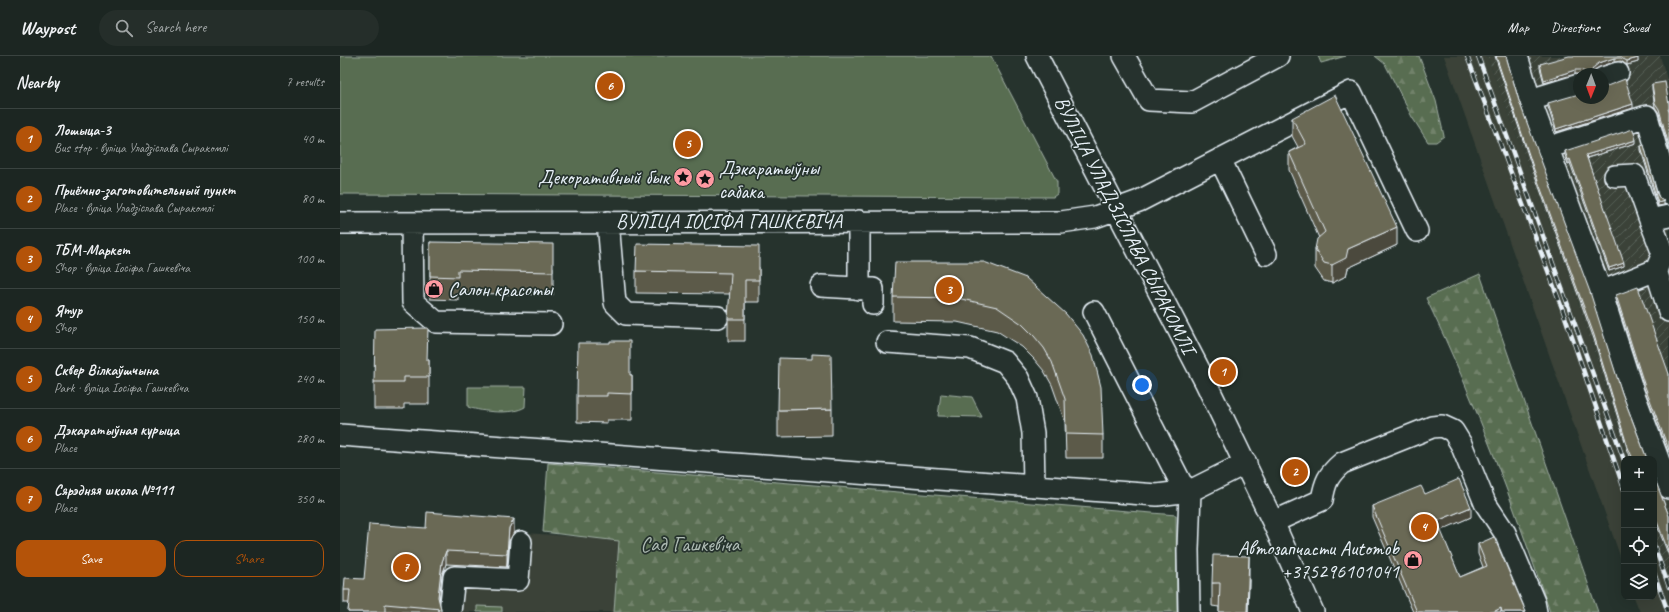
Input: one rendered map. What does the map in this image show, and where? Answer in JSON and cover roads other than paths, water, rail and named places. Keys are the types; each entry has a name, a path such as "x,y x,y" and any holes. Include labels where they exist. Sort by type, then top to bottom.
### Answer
{"street":[{"name":"ВУЛІЦА УЛАДЗІСЛАВА СЫРАКОМЛІ","path":"1037,56 1246,463 1313,612"},
{"path":"1124,56 1149,100 1192,102 1278,56"},
{"path":"1517,56 1530,100 1601,292 1633,392 1669,488"},
{"path":"1530,100 1573,87"},
{"name":"ВУЛІЦА ІОСІФА ГАШКЕВІЧА","path":"340,223 412,224 858,221 1061,222 1095,217 1139,201 1351,92 1417,231"},
{"path":"1547,148 1647,116 1669,194"},
{"path":"1220,159 1266,254"},
{"path":"1601,292 1656,270 1664,254 1660,218 1634,176 1615,176"},
{"path":"858,221 859,288"},
{"path":"608,222 615,303 626,314 718,317"},
{"path":"412,224 413,302 436,322 551,324"},
{"path":"1656,270 1669,311"},
{"path":"821,286 873,289 873,304"},
{"path":"1094,312 1182,483 1190,492 1188,550 1189,612"},
{"path":"887,342 970,348 1005,362 1018,378 1027,398 1033,433 1034,486"},
{"path":"1273,522 1322,500 1325,485 1331,473 1342,463 1432,427 1442,426 1453,431 1461,444 1485,503 1505,533 1534,602 1536,612"},
{"path":"340,435 1157,495 1190,492 1246,463"},
{"path":"450,612 454,577 518,580 521,542"}],"railway":[{"path":"1467,56 1562,308 1621,480"},
{"path":"1478,56 1623,456"},
{"path":"1657,553 1669,587"},
{"path":"1657,581 1668,612"}],"place":[{"name":"Дэкаратыўная курыца","path":"610,86"},
{"name":"Сквер Вілкаўшчына","path":"688,144"},
{"name":"Декоративный бык","path":"683,177"},
{"name":"Дэкаратыўны сабака","path":"705,179"},
{"name":"Салон красоты","path":"434,289"},
{"name":"ТБМ-Маркет","path":"949,290"},
{"name":"Лошыца-3","path":"1223,372"},
{"name":"Приёмно-заготовительный пункт","path":"1295,472"},
{"name":"Ятур","path":"1424,527"},
{"name":"Автозапчасти Automob +375296101041","path":"1413,560"},
{"name":"Сярэдняя школа №111","path":"406,567"}],"park label":[{"name":"Сад Гашкевіча","path":"690,544"}]}
